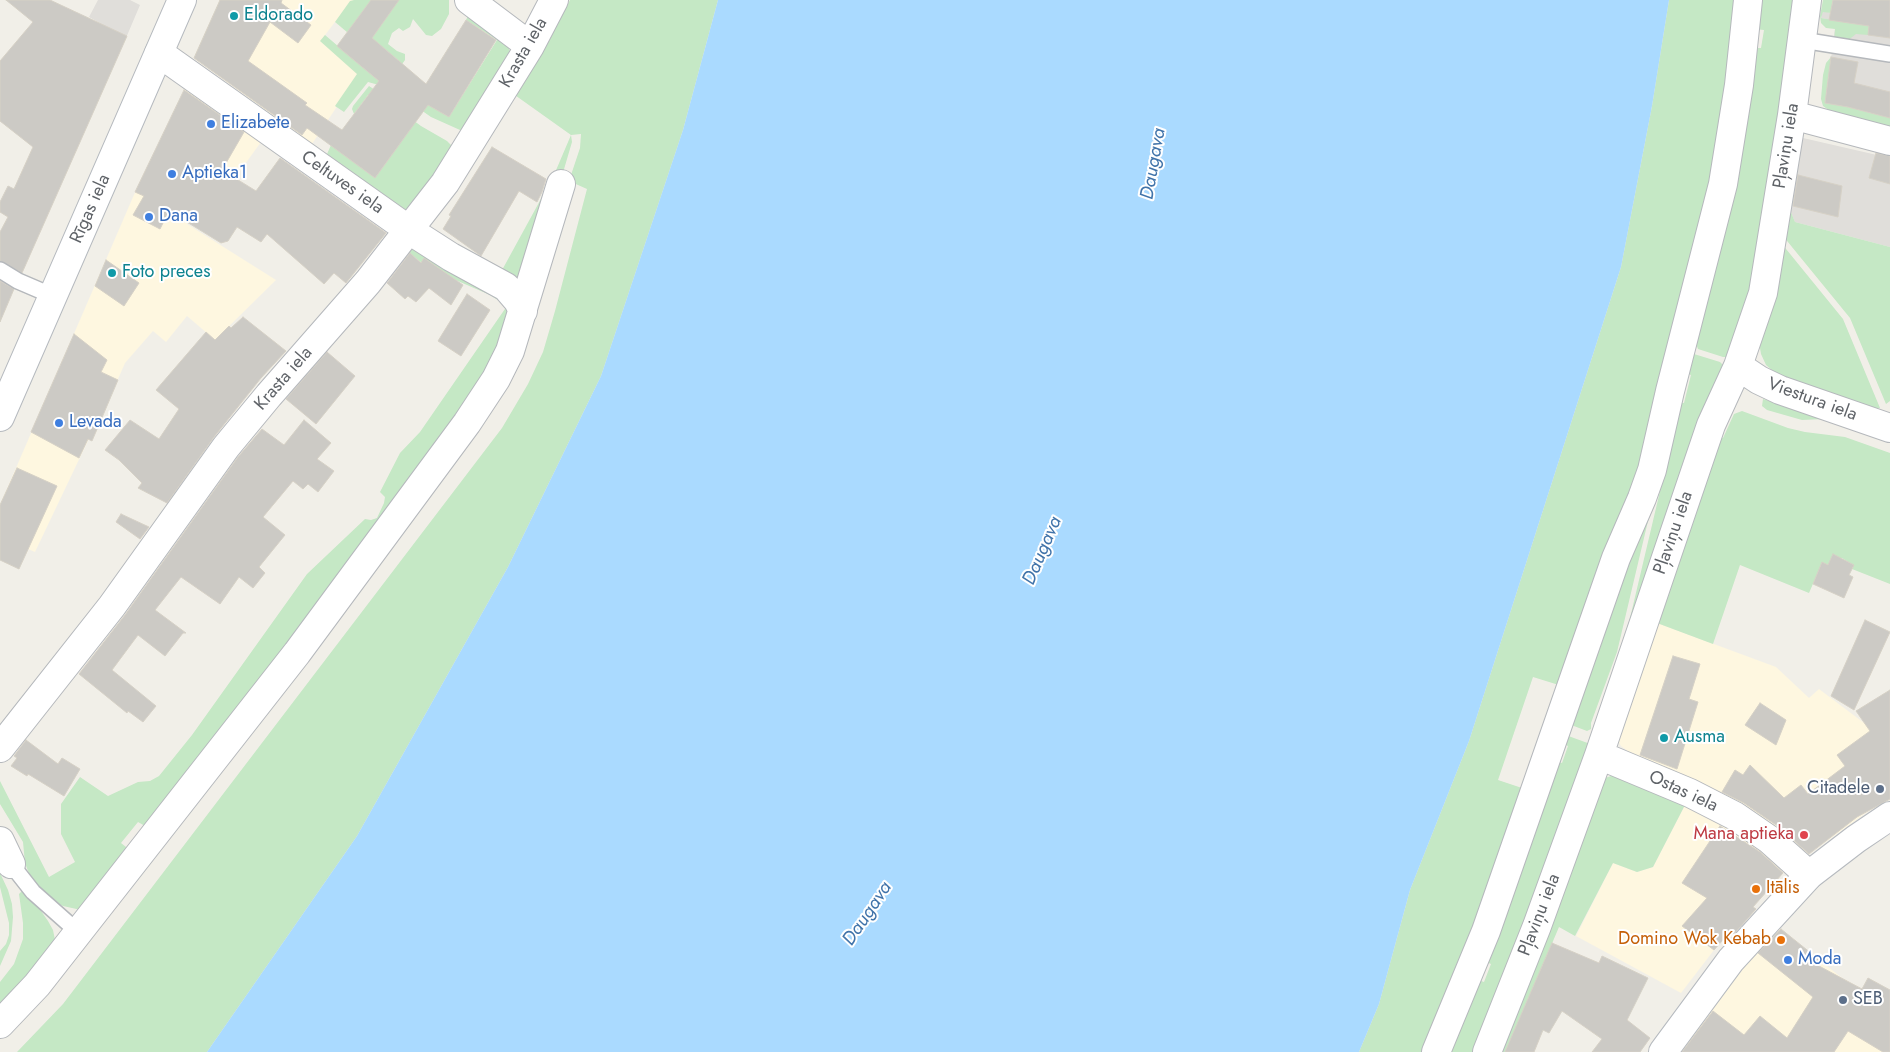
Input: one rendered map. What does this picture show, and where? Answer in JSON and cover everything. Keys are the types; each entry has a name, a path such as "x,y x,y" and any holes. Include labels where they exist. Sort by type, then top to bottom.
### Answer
{"street":[{"name":"Rīgas iela","path":"1,414 182,0"},
{"path":"469,0 530,46"},
{"name":"Krasta iela","path":"0,748 112,606 226,447 368,282 445,183 530,46 554,0"},
{"path":"1436,1052 1486,931 1616,558 1652,470 1670,390 1722,184 1739,84 1748,0"},
{"name":"Pļaviņu iela","path":"1487,1052 1599,755 1711,425 1738,366 1763,293 1792,115 1807,0"},
{"name":"Celtuves iela","path":"159,53 409,230 451,257 506,287 518,301 522,312"},
{"path":"1792,115 1890,141"},
{"path":"0,1024 37,985 297,653 467,422 496,379 510,351 561,184"},
{"name":"Viestura iela","path":"1738,366 1759,380 1780,390 1890,428"},
{"name":"Ostas iela","path":"1599,755 1690,793 1735,816 1770,840 1809,875"},
{"path":"1663,1052 1731,960 1809,875 1890,816"}],"lane":[{"path":"1802,40 1890,54"},
{"path":"0,270 18,282 53,296"},
{"path":"5,852 33,892 78,932"}],"shaded area":[{"path":"98,0 130,0 140,5 126,38 89,17"},
{"path":"220,0 371,0 347,32 335,22 322,39 360,72 312,144 194,58"},
{"path":"1833,0 1890,0 1890,118 1825,103 1836,21 1821,18 1823,11 1831,13"},
{"path":"186,86 261,142 227,189 205,189 187,224 276,280 215,340 187,316 166,342 153,331 125,363 101,418 94,428 35,552 14,543 0,505 133,197"},
{"path":"1803,138 1890,158 1890,247 1795,222 1788,205 1792,174"},
{"path":"1649,620 1776,667 1809,698 1819,689 1864,723 1889,702 1885,693 1890,690 1890,799 1874,807 1802,859 1704,789 1629,752 1621,746 1617,739"},
{"path":"1685,805 1722,823 1760,847 1786,870 1714,950 1681,993 1576,936 1613,863 1637,872 1653,867"},
{"path":"1777,926 1842,978 1862,989 1868,978 1890,990 1884,1000 1890,1052 1676,1052"}],"green space":[{"path":"449,0 449,14 441,29 432,36 426,35 413,19 410,27 403,31 399,28 392,33 388,44 405,54 405,60 386,87 368,82 344,112 335,106 357,74 320,41 325,35 380,82 398,60 382,47 374,55 335,22 350,1"},
{"path":"570,0 718,0 683,130 601,376 508,567 357,836 207,1052 17,1052 63,1004 502,428 528,384 543,352 587,189 569,181 580,148 581,134 571,135 512,93 548,43"},
{"path":"1669,0 1739,0 1723,136 1638,486 1562,686 1533,677 1498,780 1525,789 1425,1052 1359,1052 1379,1004 1410,890 1469,741 1621,267 1652,106"},
{"path":"1757,0 1797,0 1762,256 1728,357 1723,357 1698,349 1695,341 1752,48 1761,48 1764,30 1754,29"},
{"path":"1823,0 1833,0 1831,13 1823,12 1821,18 1869,26 1868,35 1856,34 1843,44 1834,43 1835,29 1826,28 1821,23 1820,16"},
{"path":"468,16 508,45 511,55 464,130 460,130 431,117 421,110 417,98 449,117 497,40 466,20"},
{"path":"1831,57 1825,103 1890,118 1890,127 1833,113 1823,106 1821,99 1823,75 1826,63"},
{"path":"369,86 401,107 409,117 421,126 447,141 453,147 410,213 327,154 331,145 375,178 410,129 368,95 354,114 353,106"},
{"path":"571,135 572,142 562,176 551,182"},
{"path":"548,186 523,296 501,272"},
{"path":"1788,205 1795,222 1890,247 1890,401 1886,404 1850,318 1783,236"},
{"path":"411,243 515,309 467,414 145,826 138,822 121,843 126,847 128,853 81,910 55,902 46,896 31,879 25,863 23,842 0,804 0,781 49,877 75,862 61,834 61,804 80,777 108,796 138,782 150,781 159,776 192,735 307,574 365,519 377,518 385,497 380,492 400,453 420,432 507,306 490,295 428,268 406,250"},
{"path":"1782,244 1843,319 1880,408 1874,409 1780,377 1766,365 1761,354 1759,342"},
{"path":"1694,354 1720,362 1724,366 1622,652 1665,470 1676,402 1684,403 1691,375 1688,374"},
{"path":"1763,399 1825,419 1802,420 1767,410 1762,406"},
{"path":"1742,411 1788,428 1845,437 1890,453 1890,584 1852,569 1853,565 1842,558 1828,565 1822,563 1809,593 1740,565 1713,644 1649,620 1714,435 1723,438 1734,414"},
{"path":"1657,483 1617,652 1591,723 1591,729 1587,731 1566,723"},
{"path":"1563,734 1593,745 1480,1052 1445,1052 1475,979 1484,982 1491,964 1482,960 1553,760 1562,763 1568,746 1560,742"},
{"path":"1619,776 1685,805 1653,867 1637,872 1613,863 1575,936 1559,927 1506,1052 1493,1052 1605,778"},
{"path":"0,873 8,890 13,917 11,941 0,966 0,951 6,944 9,935 9,923 0,887"},
{"path":"23,890 48,921 53,930 55,940 0,1017 0,982 14,964 23,939 19,894"}],"water":[{"name":"Daugava","path":"718,0 1669,0 1652,106 1621,267 1469,741 1410,890 1379,1004 1359,1052 207,1052 357,836 508,567 601,376 683,130"}],"building":[{"path":"6,0 50,0 127,36 22,273 0,261 0,232 8,217 0,212 0,202 8,186 14,189 33,147 0,121 0,61 33,22"},
{"path":"220,0 282,0 281,3 311,25 298,43 270,22 248,61 307,103 305,105 342,130 379,81 337,46 371,0 399,0 372,38 426,84 466,20 496,40 449,117 428,105 375,178 307,128 302,135 194,58"},
{"path":"1833,0 1890,0 1890,38 1868,35 1869,26 1829,20"},
{"path":"1831,57 1858,62 1854,83 1890,92 1890,118 1825,103"},
{"path":"184,90 244,132 222,170 256,191 280,158 386,233 346,283 334,273 324,284 267,234 261,242 237,227 228,241 221,243 169,211 160,229 133,215 144,196 135,192"},
{"path":"492,147 546,179 537,202 519,191 481,256 443,229 451,216 449,215"},
{"path":"1876,153 1890,156 1890,184 1869,178"},
{"path":"1798,175 1842,186 1838,217 1793,206"},
{"path":"410,253 421,263 424,258 463,285 451,305 429,288 416,302 408,296 405,299 387,283"},
{"name":"Foto preces","path":"106,260 139,283 124,306 95,286"},
{"path":"0,281 14,289 0,322"},
{"path":"467,294 490,310 461,356 438,341"},
{"path":"243,317 286,351 261,378 214,437 167,503 138,488 142,483 119,460 105,450 130,420 159,439 179,409 156,390 206,332 215,340 229,326 231,328"},
{"path":"74,334 107,360 101,372 118,380 92,441 88,439 79,458 31,432"},
{"path":"327,352 355,376 316,424 286,399"},
{"path":"304,420 331,443 317,459 334,471 318,492 308,484 303,489 293,481 263,517 285,535 259,567 265,573 253,588 239,577 220,604 181,577 155,610 186,633 183,633 165,656 138,635 112,670 156,706 143,722 128,711 127,713 79,674 125,615 238,457 262,429 284,445"},
{"path":"17,468 57,486 19,569 0,560 0,505"},
{"path":"121,514 149,527 140,539 116,522"},
{"path":"1833,554 1854,565 1849,575 1853,577 1844,598 1813,584 1822,562 1828,565"},
{"path":"1865,620 1890,632 1854,710 1831,696"},
{"path":"1673,656 1700,664 1689,699 1698,702 1677,769 1640,755"},
{"path":"1890,690 1890,799 1857,817 1809,854 1779,827 1744,803 1722,792 1735,770 1743,775 1750,765 1784,798 1801,785 1808,794 1845,766 1837,755 1870,731 1856,711"},
{"path":"1760,703 1786,720 1776,745 1745,725"},
{"path":"26,740 58,764 62,758 80,769 64,796 11,766 17,758 14,756"},
{"path":"1720,826 1760,852 1783,873 1753,907 1756,909 1734,934 1731,931 1714,950 1682,926 1707,898 1682,883"},
{"path":"1781,929 1822,962 1819,966 1862,989 1868,978 1890,990 1890,1052 1883,1052 1848,1031 1834,1052 1682,1052 1713,1011 1744,1035 1760,1016 1787,1038 1813,997 1758,953"},
{"path":"1552,943 1599,963 1602,956 1648,978 1627,1020 1650,1038 1640,1052 1592,1052 1602,1039 1562,1011 1549,1033 1543,1030 1534,1052 1505,1052"}],"place":[{"name":"Eldorado","path":"234,16"},
{"name":"Elizabete","path":"211,124"},
{"name":"Aptieka1","path":"172,174"},
{"name":"Dana","path":"149,217"},
{"name":"Foto preces","path":"112,273"},
{"name":"Levada","path":"59,423"},
{"name":"Ausma","path":"1664,738"},
{"name":"Citadele","path":"1880,789"},
{"name":"Mana aptieka","path":"1804,835"},
{"name":"Itālis","path":"1756,889"},
{"name":"Domino Wok Kebab","path":"1781,940"},
{"name":"Moda","path":"1788,960"},
{"name":"SEB","path":"1843,1000"}]}
